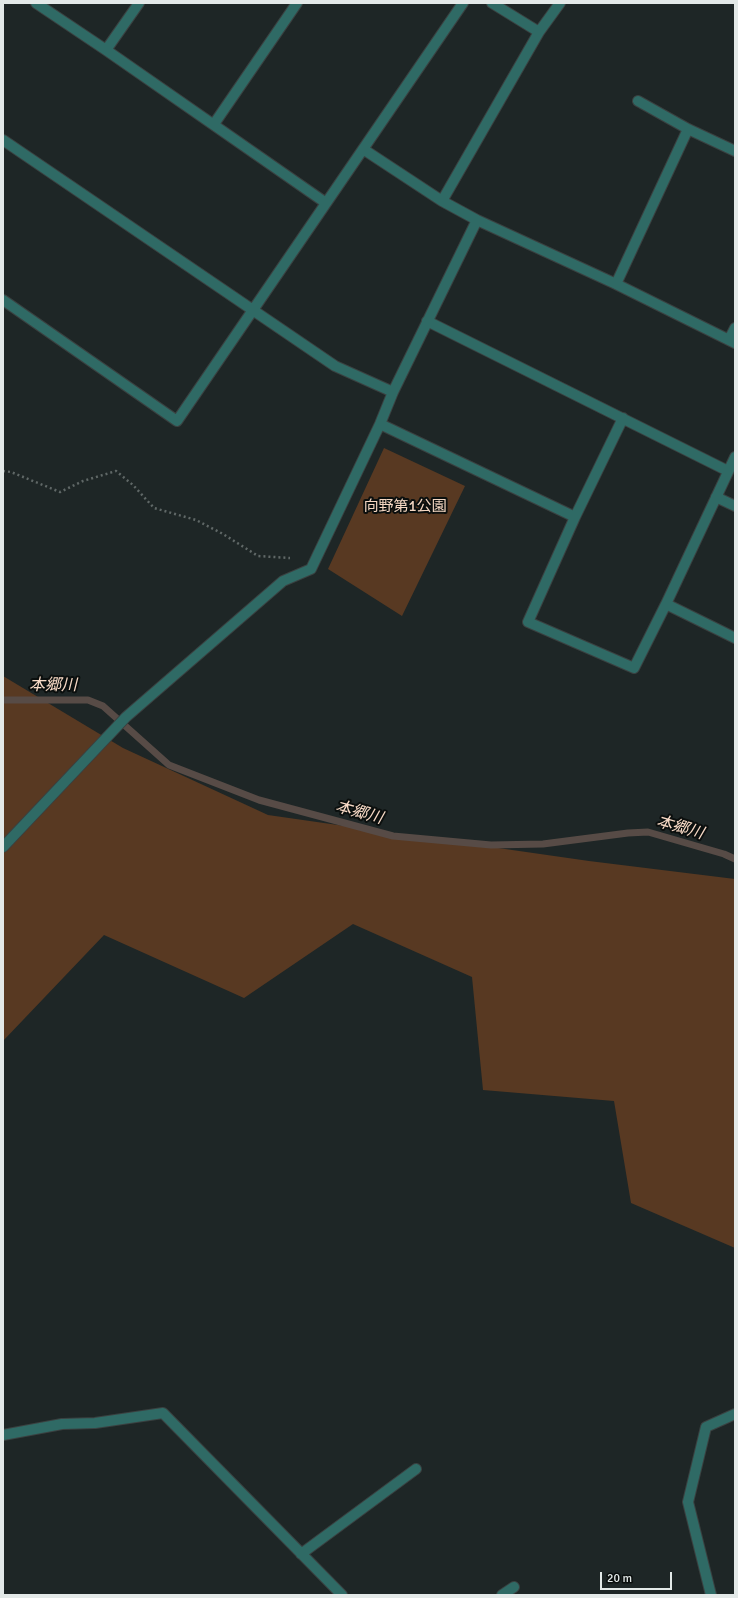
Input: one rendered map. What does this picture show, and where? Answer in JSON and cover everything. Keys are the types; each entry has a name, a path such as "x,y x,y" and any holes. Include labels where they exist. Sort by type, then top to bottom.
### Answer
{"street":[{"path":"36,3 214,124 326,203"},
{"path":"106,50 139,3"},
{"path":"214,124 297,3"},
{"path":"3,300 177,421 463,3"},
{"path":"492,3 539,32"},
{"path":"442,201 539,32 560,3"},
{"path":"638,102 688,129 735,151"},
{"path":"616,284 688,129"},
{"path":"3,140 335,366 392,392"},
{"path":"363,149 442,201 477,220 616,284 732,341 735,328"},
{"path":"3,847 126,718 283,581 311,569 380,424 392,392 477,220"},
{"path":"427,321 728,471"},
{"path":"623,418 575,517 528,622 634,668 666,604 735,457"},
{"path":"380,424 575,517"},
{"path":"716,497 735,506"},
{"path":"666,604 735,638"},
{"path":"3,1435 62,1424 95,1423 162,1413 342,1595"},
{"path":"711,1595 688,1502 706,1427 735,1414"},
{"path":"301,1554 416,1469"},
{"path":"502,1595 514,1586"}],"path":[{"path":"3,471 11,472 60,492 83,481 116,471 133,485 154,508 196,520 223,534 258,556 290,558 311,569"}],"green space":[{"name":"向野第1公園","path":"384,448 465,486 402,616 328,569"},
{"path":"3,676 123,748 268,815 589,861 735,879 735,1248 631,1203 614,1101 483,1090 472,977 353,924 244,998 104,935 3,1041"}],"waterway":[{"name":"本郷川","path":"3,700 88,700 103,706 169,765 259,800 393,836 491,845 543,844 628,833 648,832 724,854 735,859"}]}
